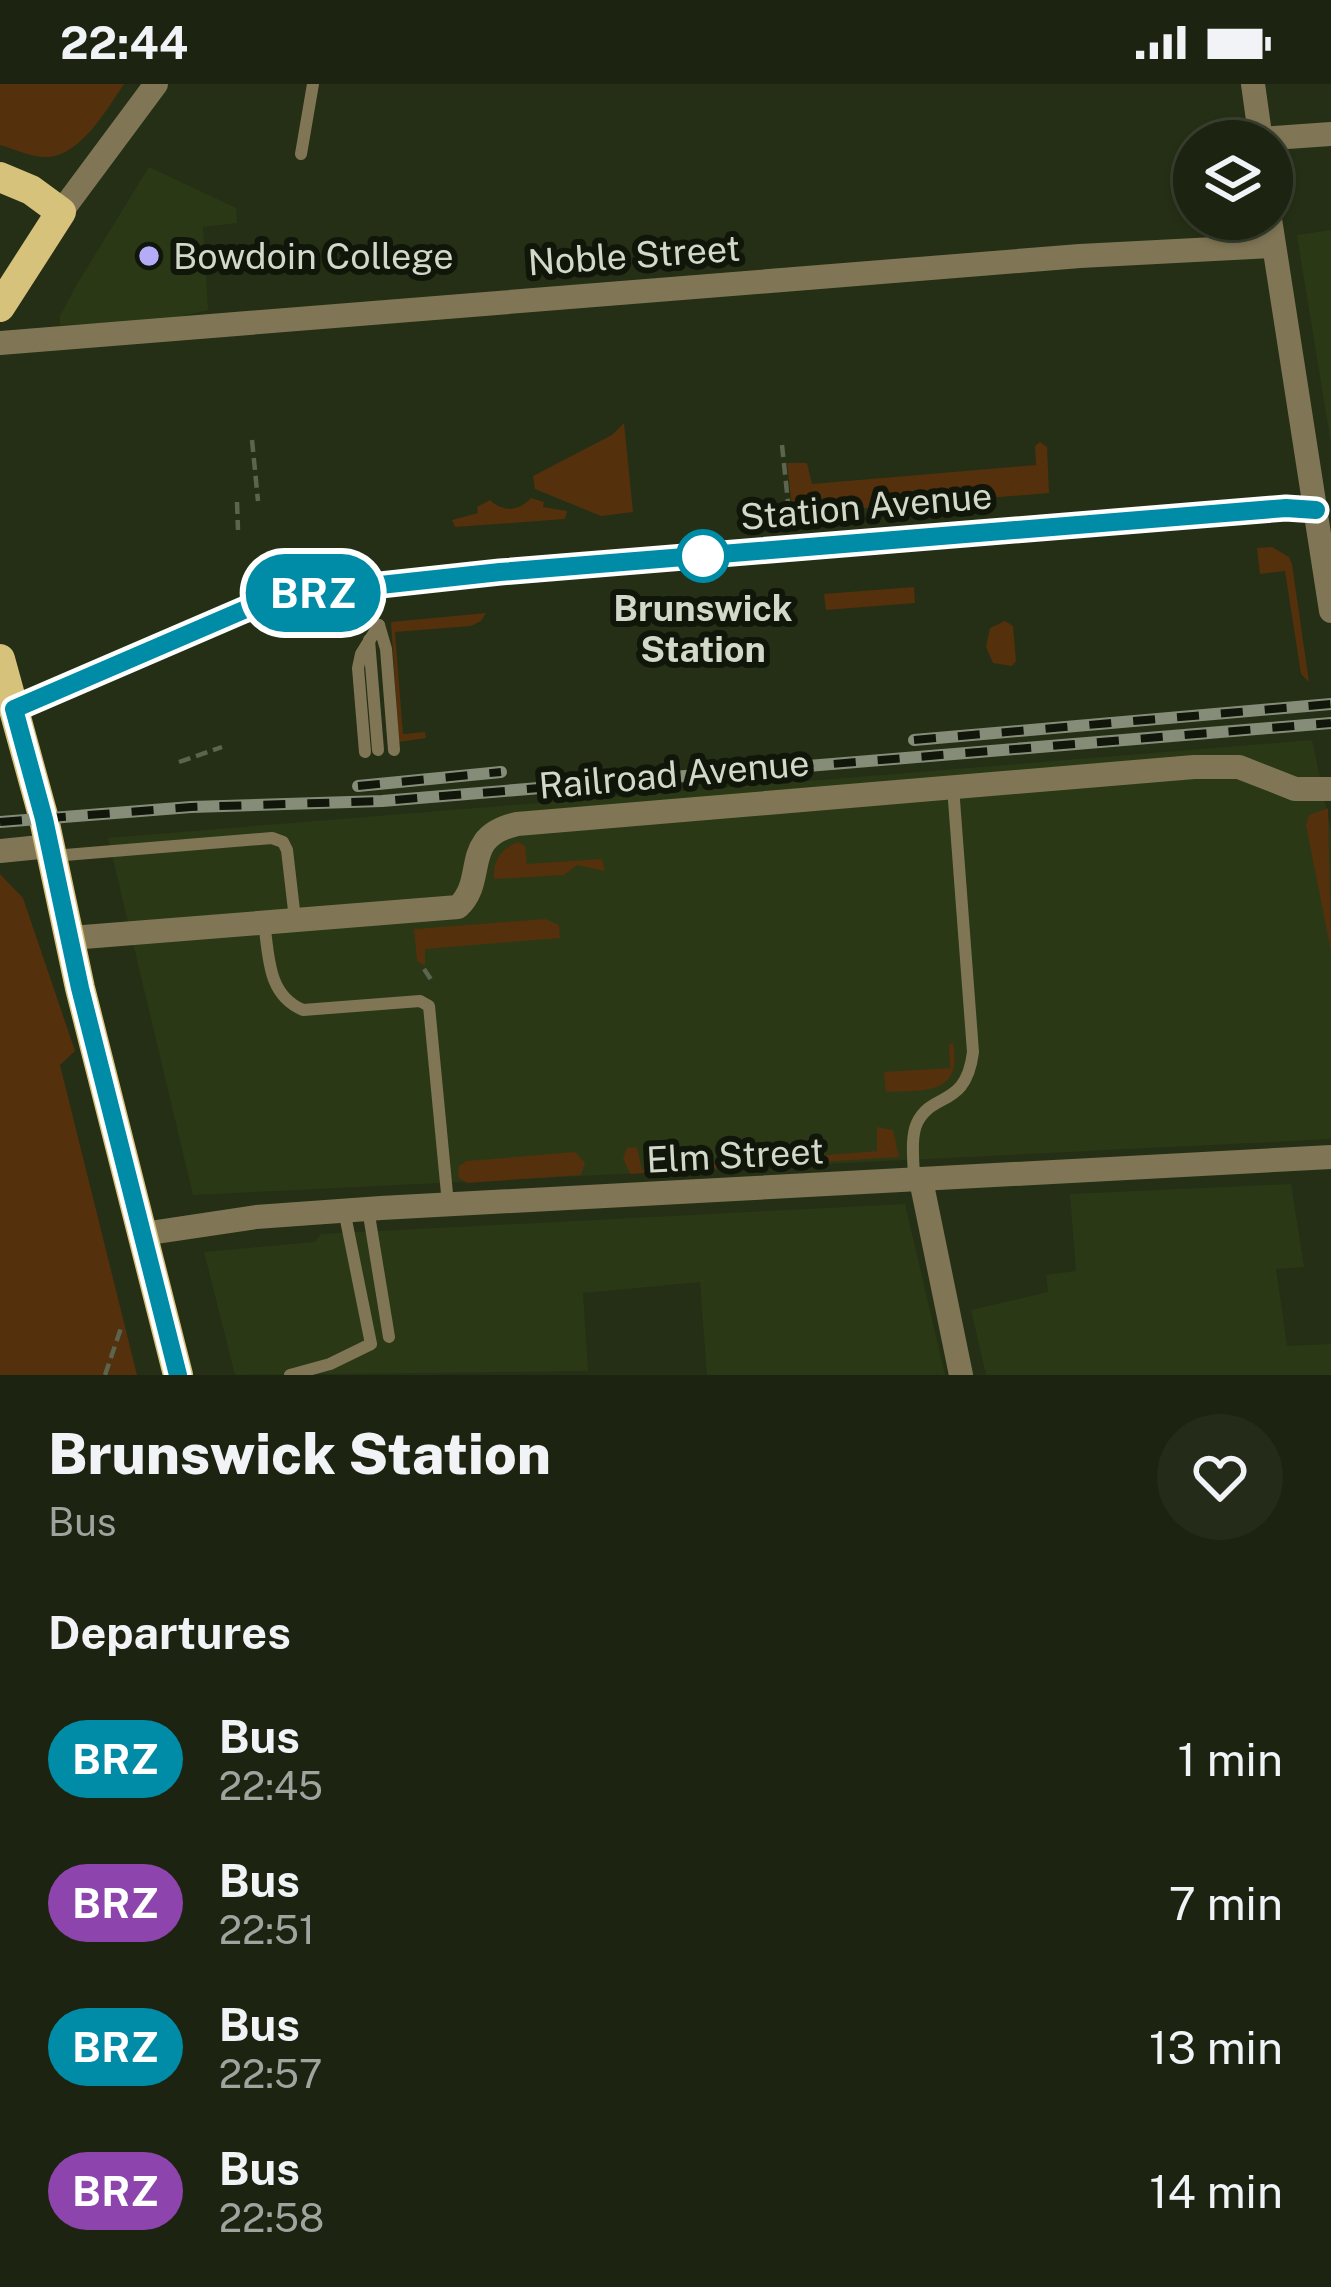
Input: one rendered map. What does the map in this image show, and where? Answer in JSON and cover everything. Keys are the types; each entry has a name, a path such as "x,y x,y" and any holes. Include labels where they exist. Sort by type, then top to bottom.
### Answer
{"main road":[{"path":"0,177 31,190 61,212 0,307"},
{"path":"0,659 52,851 178,1375"}],"street":[{"path":"61,212 156,84"},
{"path":"1253,84 1258,120"},
{"path":"1293,137 1331,134"},
{"path":"1272,240 1331,611"},
{"name":"Noble Street","path":"0,343 1080,256 1273,246"},
{"name":"Station Avenue","path":"14,709 246,609 316,592 527,570 1286,508 1316,510"},
{"name":"Railroad Avenue","path":"70,938 458,907 469,894 479,848 494,832 517,824 1229,766 1295,789 1331,789"},
{"path":"0,851 52,851"},
{"name":"Elm Street","path":"143,1234 256,1216 1331,1157"},
{"path":"918,1180 962,1375"}],"lane":[{"path":"302,154 314,84"},
{"path":"372,751 358,668 379,625 386,649 394,750"},
{"path":"918,1180 916,1123 959,1092 973,1052 953,787"},
{"path":"52,851 272,838 283,842 287,850 295,919"},
{"path":"264,922 275,987 289,1004 303,1010 420,1001 429,1006 448,1205"},
{"path":"356,1210 389,1337"},
{"path":"290,1375 329,1364 371,1344 356,1210"}],"path":[{"path":"252,440 258,501"},
{"path":"782,445 789,512"},
{"path":"237,502 238,530"},
{"path":"179,762 222,747"},
{"path":"424,969 439,990"},
{"path":"105,1375 121,1328"}],"shaded area":[{"path":"0,84 124,84 82,140 48,157 0,145"},
{"name":"Bowdoin College","path":"149,167 236,208 237,223 203,227 208,310 163,320 60,325 76,286"},
{"path":"1331,230 1331,444 1297,235"},
{"path":"624,423 633,512 601,516 535,489 533,476 612,435"},
{"path":"1040,442 1047,447 1049,493 794,514 792,509 787,463 807,463 812,484 1036,465 1035,446"},
{"path":"531,498 544,502 543,507 567,511 565,519 455,527 452,520 478,513 477,507 490,500 511,509"},
{"path":"1272,547 1292,564 1309,682 1301,674 1285,571 1260,574 1257,548"},
{"path":"914,587 915,603 826,610 824,594"},
{"path":"486,613 471,626 395,632 403,734 425,732 426,738 399,742 391,622"},
{"path":"1005,621 1013,626 1016,661 1012,666 993,663 986,647 990,628"},
{"path":"1312,740 1331,830 1331,1139 193,1195 108,838"},
{"path":"1328,808 1331,951 1306,825 1309,815"},
{"path":"518,842 525,846 527,864 602,859 605,871 577,865 564,875 494,879 499,856"},
{"path":"0,874 23,898 75,1051 60,1065 137,1375 0,1375"},
{"path":"545,919 559,925 560,938 425,949 425,966 417,961 414,929"},
{"path":"953,1043 952,1073 938,1087 886,1092 884,1072 950,1068 949,1044"},
{"path":"877,1127 893,1130 899,1157 630,1174 623,1158 627,1148 637,1147 642,1170 877,1151"},
{"path":"575,1152 585,1163 581,1175 467,1183 458,1177 459,1166 467,1161"},
{"path":"1291,1184 1304,1267 1276,1269 1287,1346 1331,1344 1331,1375 986,1375 971,1310 1048,1292 1046,1275 1076,1271 1070,1194"},
{"path":"905,1204 945,1375 707,1375 700,1282 583,1293 588,1371 235,1375 204,1252 315,1242 321,1234"}],"railway":[{"path":"914,740 1331,704"},
{"path":"0,822 191,807 382,801 1331,723"},
{"path":"358,786 501,772"}],"bus line":[{"name":"BRZ","path":"178,1375 14,709 246,609 316,592 500,572 1073,525 1286,508 1316,510"}],"place":[{"name":"Bowdoin College","path":"149,256"},
{"name":"Brunswick Station","path":"703,556"}]}
